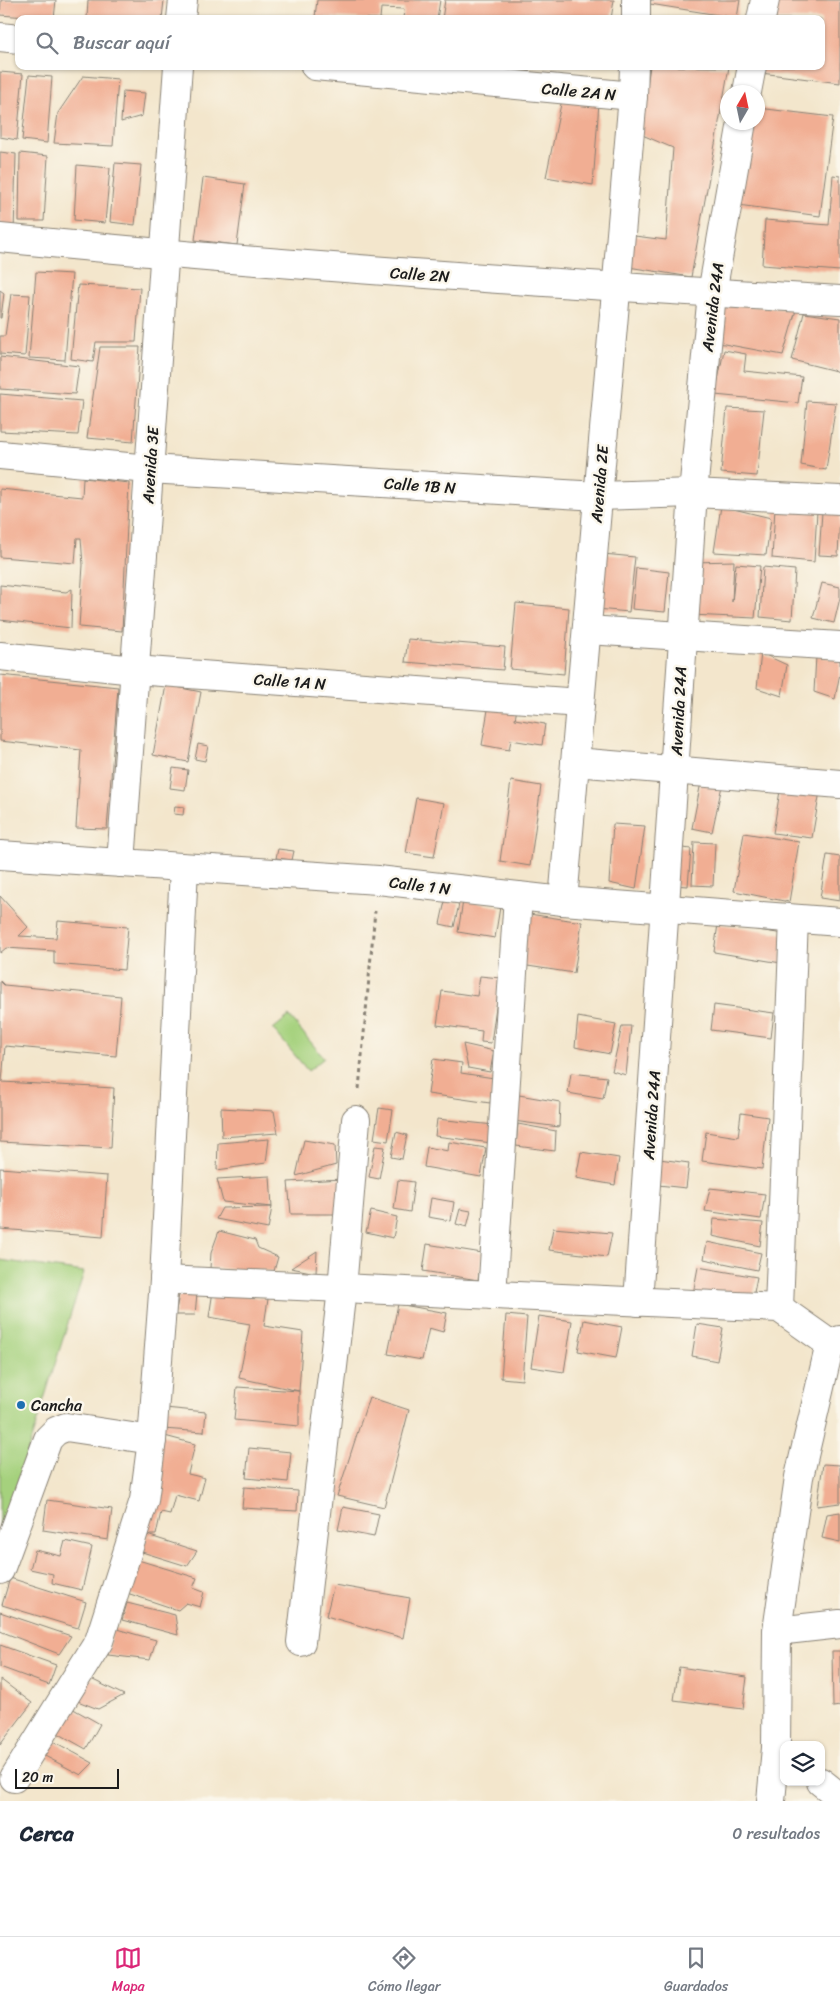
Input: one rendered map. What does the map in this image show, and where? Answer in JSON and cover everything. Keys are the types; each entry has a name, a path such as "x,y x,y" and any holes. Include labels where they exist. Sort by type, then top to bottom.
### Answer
{"street":[{"path":"181,15 183,0"},
{"path":"636,0 636,15"},
{"path":"762,15 765,0"},
{"path":"0,37 15,39"},
{"name":"Avenida 3E","path":"121,863 178,70"},
{"name":"Calle 2A N","path":"357,70 633,96"},
{"name":"Avenida 2E","path":"563,901 634,70"},
{"path":"748,85 751,70"},
{"name":"Avenida 24A","path":"638,1302 693,493 712,293 741,130"},
{"name":"Calle 2N","path":"0,238 165,255 616,288 840,300"},
{"name":"Calle 1B N","path":"0,455 149,469 598,496 693,493 840,500"},
{"path":"587,630 840,646"},
{"name":"Calle 1A N","path":"0,656 135,670 580,703"},
{"path":"575,762 840,784"},
{"name":"Calle 1 N","path":"0,855 378,880 563,901 840,922"},
{"path":"14,1778 99,1641 144,1500 152,1440 164,1280 184,868"},
{"path":"492,1295 518,896"},
{"path":"779,1308 794,919"},
{"path":"302,1642 342,1289 356,1120"},
{"path":"164,1280 779,1308 835,1342 799,1477 777,1631 780,1751 771,1801"},
{"path":"0,1570 48,1440 56,1431 66,1427 152,1440"},
{"path":"777,1631 840,1624"},
{"path":"825,1785 840,1797"}],"path":[{"path":"356,1120 378,880"}],"green space":[{"path":"289,1016 324,1058 308,1071 273,1029"},
{"name":"Cancha","path":"0,1260 84,1272 0,1539"}],"building":[{"path":"1,0 56,0 54,15 0,15"},
{"path":"88,0 164,0 162,15 87,15"},
{"path":"317,0 440,0 438,15 403,15 404,9 381,8 380,15 315,15"},
{"path":"445,0 614,0 612,15 443,15"},
{"path":"651,0 740,0 738,15 718,15 650,4"},
{"path":"771,0 840,0 840,83 761,73 761,70 825,70 825,15 769,15"},
{"path":"649,70 728,70 726,85 720,85 720,117 691,277 622,266 627,235 666,240 673,148 640,134"},
{"path":"0,72 23,74 17,140 0,137"},
{"path":"29,75 52,77 47,143 22,140"},
{"path":"83,76 118,79 113,146 54,143 58,113"},
{"path":"123,91 145,93 142,116 121,122"},
{"path":"562,99 599,102 593,185 546,177"},
{"path":"765,109 833,117 820,216 738,205 748,130 765,130"},
{"path":"0,152 16,154 14,234 0,232"},
{"path":"20,153 48,156 44,221 19,221"},
{"path":"115,163 141,165 135,225 110,222"},
{"path":"77,165 110,168 105,223 74,220"},
{"path":"833,175 840,176 840,271 762,265 765,220 829,225"},
{"path":"203,178 245,184 237,245 195,240"},
{"path":"36,272 72,274 65,360 29,358"},
{"path":"78,285 140,288 136,342 96,342 93,362 71,359"},
{"path":"0,290 4,293 1,318 0,318"},
{"path":"11,294 30,295 25,356 0,354 0,336 5,336"},
{"path":"725,304 796,310 783,355 719,343"},
{"path":"804,313 840,318 840,372 792,360"},
{"path":"100,347 140,347 133,442 87,438"},
{"path":"724,350 746,354 744,371 802,377 798,403 715,395"},
{"path":"0,357 79,366 75,394 0,389"},
{"path":"0,394 82,401 78,435 0,431"},
{"path":"807,401 836,403 826,470 801,465"},
{"path":"727,408 764,410 757,476 721,473"},
{"path":"83,478 129,483 122,631 79,627 83,565 81,538 77,538 75,563 0,557 0,489 82,497"},
{"path":"721,506 771,518 766,555 714,552"},
{"path":"775,508 817,511 814,562 772,558"},
{"path":"822,512 840,513 838,556 819,555"},
{"path":"603,554 635,557 629,612 597,609"},
{"path":"734,561 732,602 736,564 760,566 755,618 691,615 694,562"},
{"path":"763,567 795,570 792,620 760,617"},
{"path":"636,568 669,572 665,612 632,609"},
{"path":"822,583 840,587 840,598 834,623 813,618"},
{"path":"0,585 66,592 72,589 71,628 0,620"},
{"path":"516,603 569,608 564,674 510,669"},
{"path":"408,639 505,647 503,670 405,662"},
{"path":"761,653 787,665 782,696 757,688"},
{"path":"816,656 840,660 840,673 835,699 814,692"},
{"path":"0,675 118,687 107,829 76,828 81,750 0,741"},
{"path":"166,685 201,692 188,762 153,755"},
{"path":"489,704 517,709 515,719 545,724 542,745 511,740 509,750 482,745"},
{"path":"198,744 208,746 205,761 195,759"},
{"path":"173,768 188,770 185,790 170,788"},
{"path":"702,777 723,781 712,832 692,828"},
{"path":"511,781 541,786 530,866 500,861"},
{"path":"781,785 820,791 812,838 773,833"},
{"path":"416,798 444,803 434,857 406,853"},
{"path":"175,806 184,807 183,815 174,814"},
{"path":"613,824 645,826 636,889 609,883"},
{"path":"744,833 799,842 789,902 734,891"},
{"path":"694,842 715,843 713,886 692,885"},
{"path":"675,847 691,849 688,886 672,885"},
{"path":"278,849 294,851 292,860 276,858"},
{"path":"827,855 840,857 840,901 820,898"},
{"path":"0,896 28,927 19,936 56,938 58,921 128,927 124,970 54,964 54,951 6,948 0,953"},
{"path":"445,901 459,904 454,927 440,924"},
{"path":"463,901 500,907 495,938 458,932"},
{"path":"529,914 582,922 574,973 521,965"},
{"path":"718,924 784,934 781,963 714,952"},
{"path":"480,976 500,978 491,1043 481,1042 482,1031 437,1025 442,991 477,996"},
{"path":"0,981 4,985 121,996 116,1056 5,1046 2,1082 114,1088 111,1148 0,1142"},
{"path":"714,1005 774,1013 771,1038 711,1030"},
{"path":"578,1017 616,1024 610,1054 575,1047"},
{"path":"622,1026 631,1026 626,1075 612,1071"},
{"path":"463,1044 494,1051 490,1072 468,1068"},
{"path":"433,1059 462,1063 461,1073 494,1078 490,1103 428,1094"},
{"path":"571,1073 607,1077 603,1099 568,1093"},
{"path":"519,1095 560,1102 559,1127 513,1121"},
{"path":"221,1108 274,1111 278,1133 222,1137"},
{"path":"379,1108 393,1110 388,1141 374,1139"},
{"path":"741,1113 768,1117 762,1169 702,1161 706,1132 738,1137"},
{"path":"437,1119 494,1125 492,1143 435,1136"},
{"path":"518,1124 556,1131 555,1151 516,1146"},
{"path":"396,1132 407,1135 402,1159 391,1157"},
{"path":"269,1139 266,1163 217,1170 218,1143"},
{"path":"304,1140 335,1145 336,1165 296,1176"},
{"path":"449,1142 486,1148 481,1177 424,1167 427,1147 448,1151"},
{"path":"375,1146 385,1147 379,1179 369,1177"},
{"path":"581,1152 619,1158 615,1185 576,1178"},
{"path":"652,1158 689,1163 686,1188 649,1184"},
{"path":"0,1168 107,1176 103,1237 0,1229"},
{"path":"270,1176 272,1207 223,1202 217,1179"},
{"path":"342,1179 347,1214 291,1214 288,1182"},
{"path":"398,1180 414,1182 410,1212 394,1209"},
{"path":"710,1188 765,1194 761,1219 705,1211"},
{"path":"431,1198 454,1202 451,1221 428,1217"},
{"path":"272,1207 268,1229 216,1219 222,1208"},
{"path":"460,1209 471,1211 467,1227 456,1224"},
{"path":"371,1211 397,1217 393,1238 366,1232"},
{"path":"714,1219 763,1223 760,1246 712,1236"},
{"path":"553,1228 612,1233 607,1257 549,1250"},
{"path":"219,1231 255,1240 258,1248 278,1257 274,1271 210,1268 211,1253"},
{"path":"707,1242 761,1253 757,1270 704,1259"},
{"path":"427,1244 482,1253 478,1280 423,1271"},
{"path":"317,1251 316,1273 291,1268"},
{"path":"698,1267 757,1277 752,1303 693,1294"},
{"path":"180,1290 197,1293 195,1315 175,1315"},
{"path":"213,1291 268,1299 264,1326 303,1332 299,1391 239,1378 250,1324 209,1317"},
{"path":"398,1304 447,1313 443,1332 429,1328 422,1360 388,1354"},
{"path":"506,1315 527,1317 522,1380 501,1378"},
{"path":"539,1316 572,1321 564,1372 531,1367"},
{"path":"584,1320 622,1327 616,1358 578,1351"},
{"path":"697,1324 723,1328 717,1361 692,1356"},
{"path":"237,1387 299,1391 299,1426 234,1420"},
{"path":"369,1397 409,1410 384,1507 337,1496"},
{"path":"165,1408 206,1412 204,1432 163,1429"},
{"path":"161,1435 195,1444 188,1474 205,1478 199,1501 175,1495 170,1514 161,1512 156,1535 147,1535 138,1531"},
{"path":"249,1448 291,1452 288,1482 246,1478"},
{"path":"823,1464 840,1465 840,1503 817,1506"},
{"path":"244,1487 298,1491 297,1511 242,1508"},
{"path":"47,1500 112,1509 108,1540 43,1530"},
{"path":"343,1507 379,1514 374,1537 338,1530"},
{"path":"840,1512 840,1542 822,1538 827,1514"},
{"path":"147,1535 197,1551 187,1566 142,1552"},
{"path":"65,1541 92,1547 82,1590 52,1583 53,1574 30,1569 35,1550 61,1556"},
{"path":"135,1559 197,1578 193,1588 204,1592 200,1607 186,1603 178,1610 124,1592"},
{"path":"10,1578 86,1602 78,1628 2,1605"},
{"path":"334,1585 410,1598 403,1638 326,1616"},
{"path":"127,1603 175,1615 178,1635 122,1620"},
{"path":"0,1612 71,1636 59,1654 0,1631"},
{"path":"113,1628 156,1640 150,1660 108,1655"},
{"path":"0,1645 56,1665 49,1685 0,1667"},
{"path":"832,1651 840,1651 840,1706 833,1707"},
{"path":"679,1667 747,1677 743,1709 674,1700"},
{"path":"0,1679 32,1703 0,1745"},
{"path":"91,1679 124,1695 98,1709 75,1700"},
{"path":"68,1706 100,1724 86,1749 54,1731"},
{"path":"51,1740 93,1763 81,1775 43,1755"}],"place":[{"name":"Cancha","path":"21,1405"}]}
